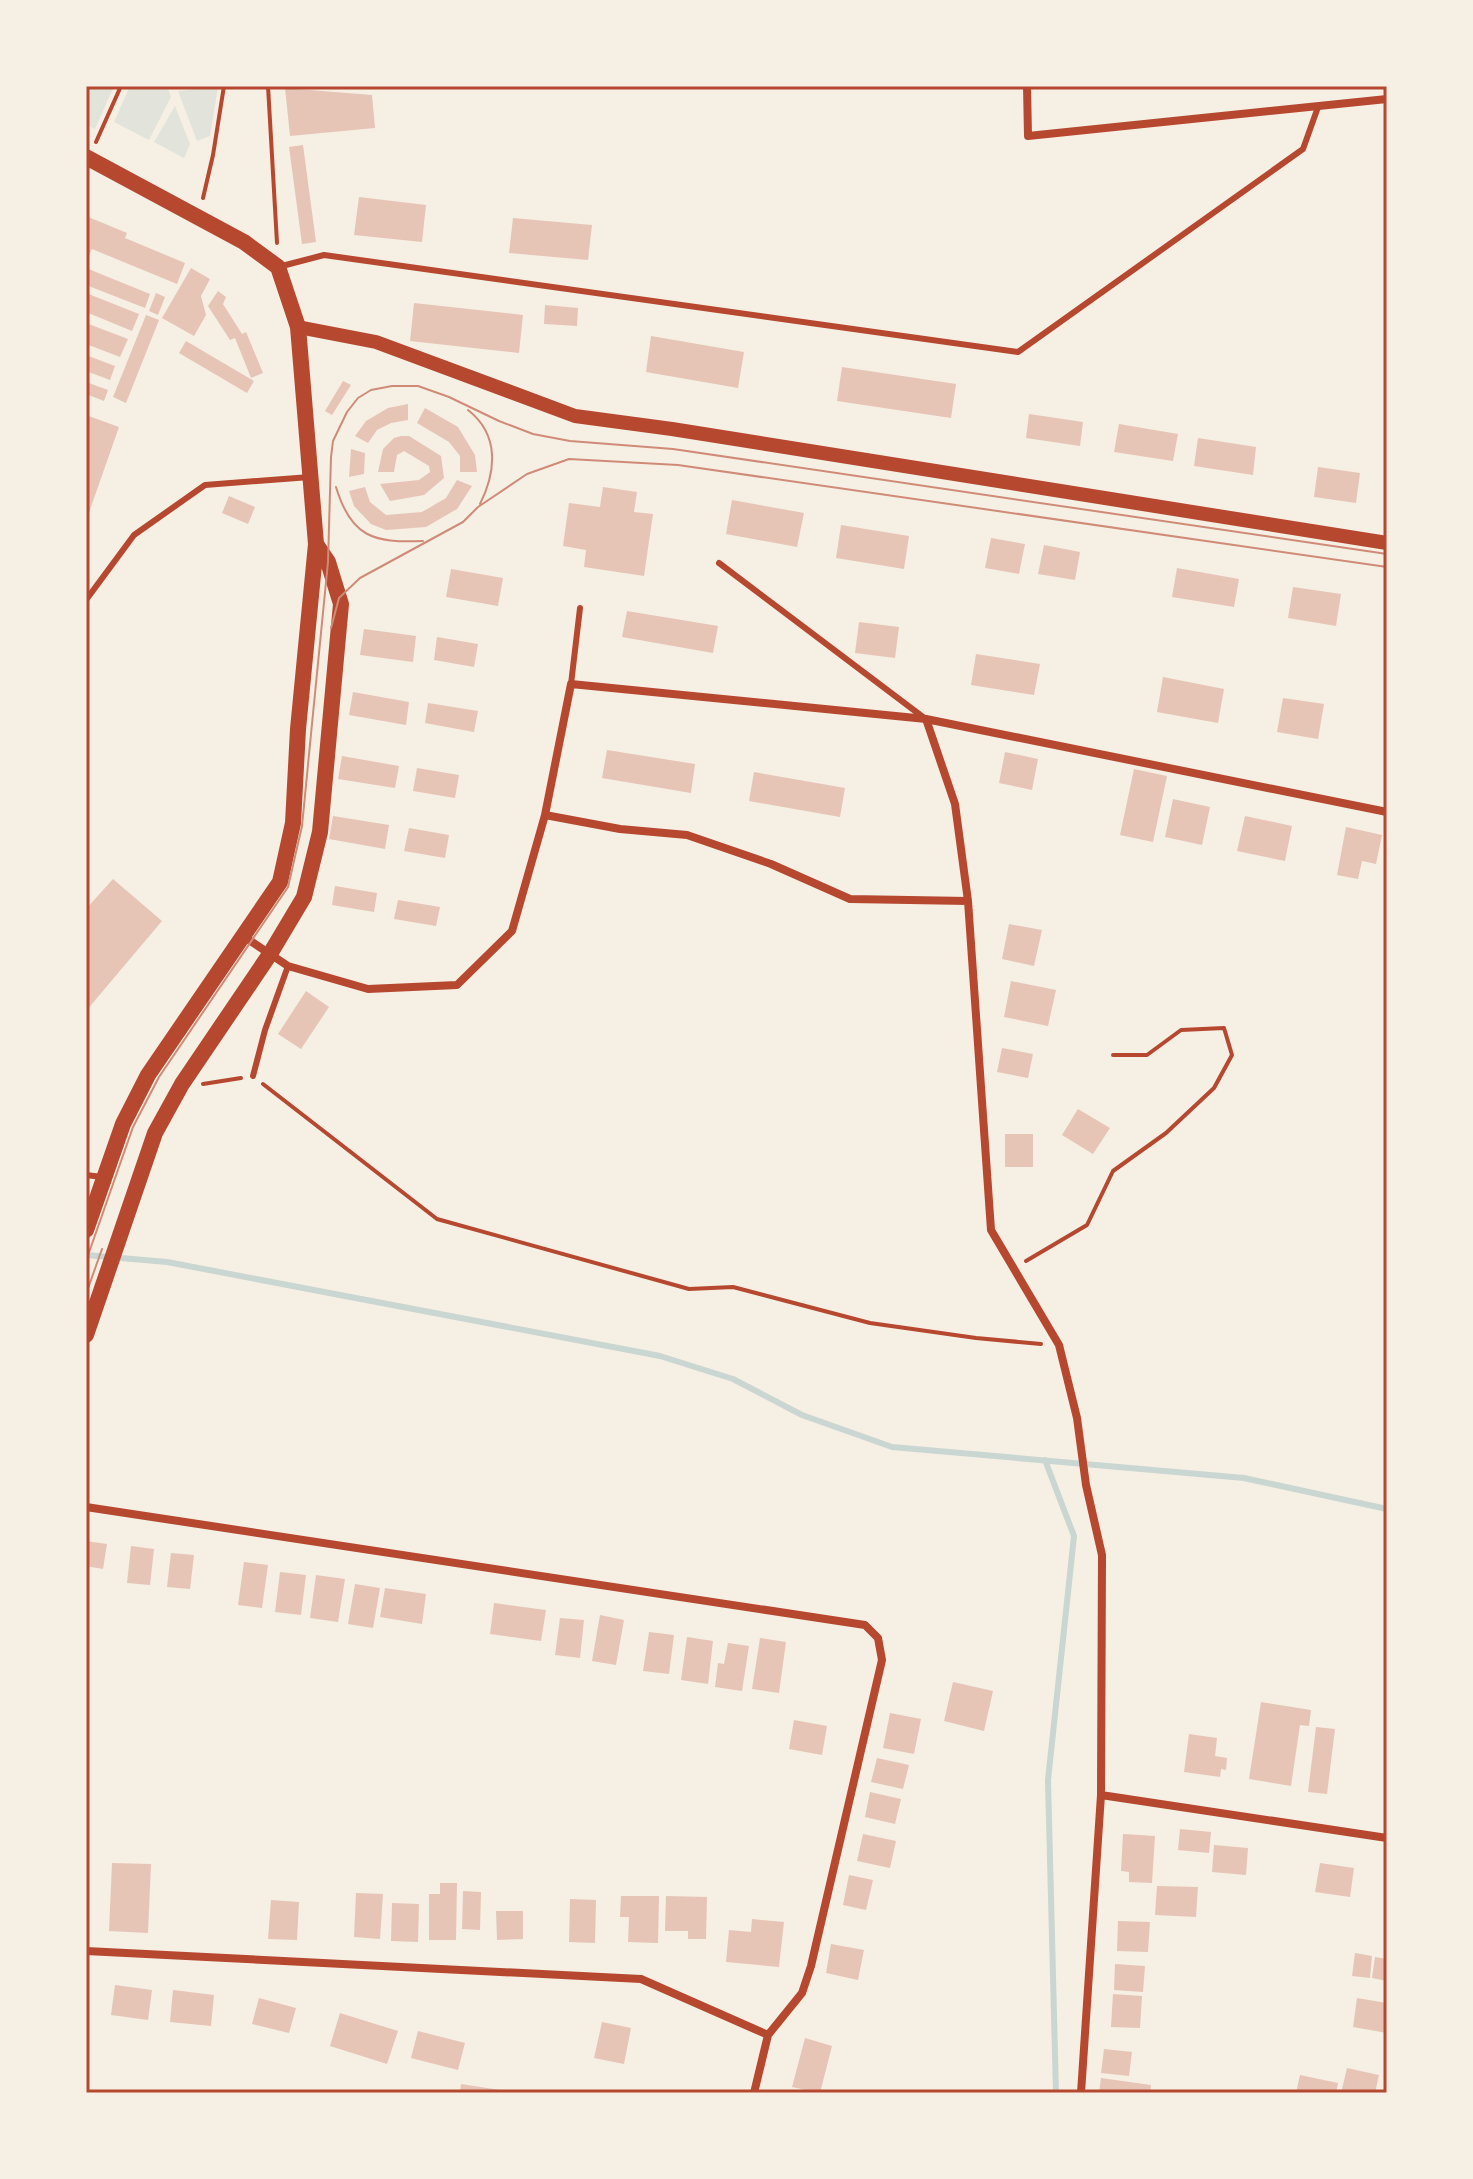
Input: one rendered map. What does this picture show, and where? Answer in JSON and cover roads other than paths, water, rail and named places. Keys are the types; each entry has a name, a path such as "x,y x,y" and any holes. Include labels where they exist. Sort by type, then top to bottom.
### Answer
{"main road":[{"path":"86,1230 123,1124 148,1075 280,882 293,823 298,729 316,544 298,327 278,267 244,242 199,216 87,158"},
{"path":"86,1335 155,1133 182,1084 270,954 304,897 320,832 341,604 328,562 316,544"}],"street":[{"path":"1027,86 1028,136 1387,99"},
{"path":"298,327 376,342 575,416 1387,543"},
{"path":"243,936 288,966 368,989 457,985 512,931 545,815 571,684 926,719 1387,812"},
{"path":"926,719 955,804 968,901 991,1230 1059,1345 1077,1418 1086,1485 1102,1555 1101,1795 1081,2093"},
{"path":"545,815 620,829 687,835 771,864 850,899 968,901"},
{"path":"86,1507 865,1625 878,1638 882,1660 811,1966 802,1993 768,2035 754,2093"},
{"path":"1101,1795 1387,1838"},
{"path":"86,1951 641,1979 768,2035"}],"lane":[{"path":"278,267 324,255 1018,352 1303,149 1318,107"},
{"path":"86,600 134,535 205,485 310,477"},
{"path":"719,563 926,719"},
{"path":"571,684 580,608"},
{"path":"253,1076 265,1030 288,966"},
{"path":"86,1175 105,1177"}],"waterway":[{"path":"86,1255 167,1262 660,1356 733,1379 802,1415 892,1447 1244,1478 1387,1509"},
{"path":"1045,1460 1074,1536 1048,1780 1056,2093"}],"tram line":[{"path":"86,1261 133,1127 159,1077 288,887 302,826 328,562 333,441 347,412 358,398 371,390 418,386 533,434 570,441 673,449 1387,554"},
{"path":"468,410 486,431 492,454 492,467 480,504"},
{"path":"331,628 339,598 360,578 463,522 478,507 527,474 569,459 678,465 1387,567"},
{"path":"336,487 349,517 366,534 390,540 423,541"},
{"path":"86,1294 102,1249"}]}
